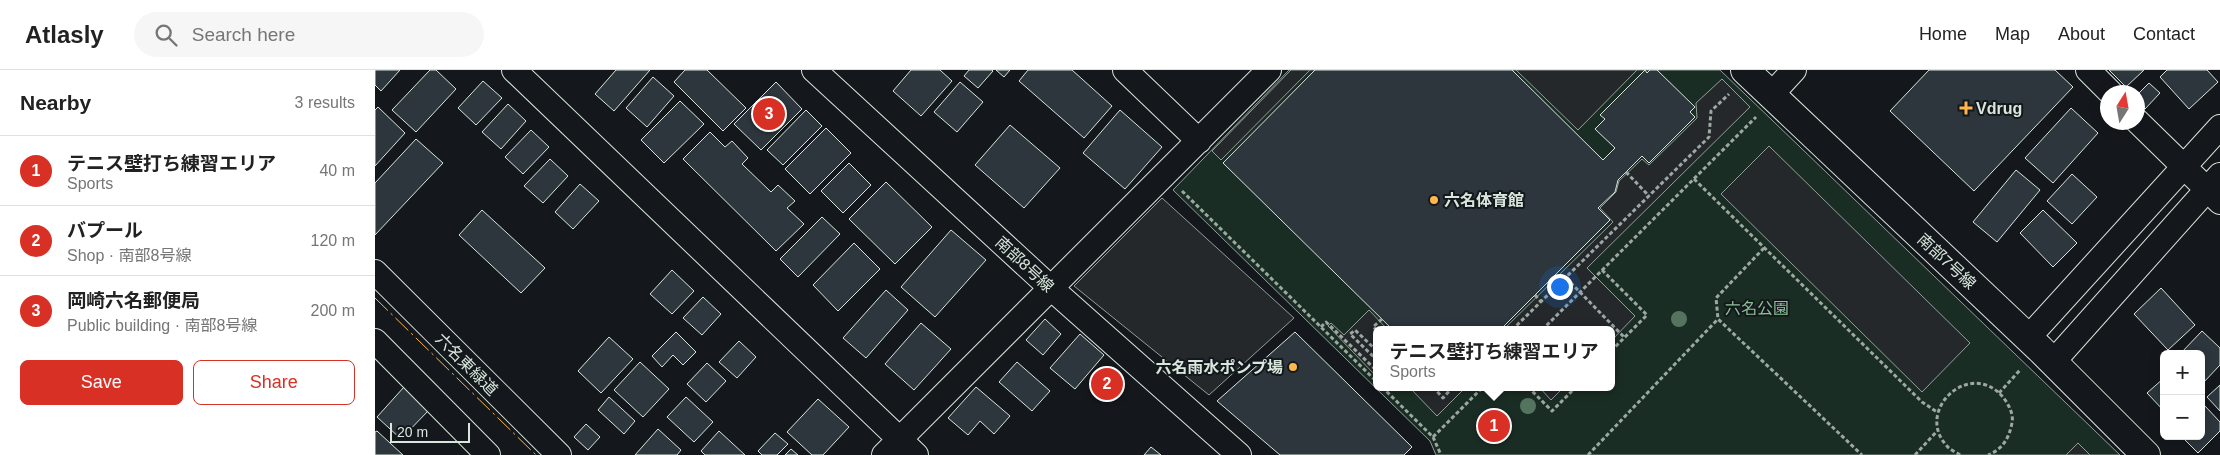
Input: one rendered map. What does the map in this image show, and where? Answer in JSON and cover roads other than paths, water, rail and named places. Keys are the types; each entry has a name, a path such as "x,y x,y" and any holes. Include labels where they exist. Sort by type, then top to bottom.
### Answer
{"street":[{"path":"514,70 900,450 1052,289 1269,70"},
{"name":"南部8号線","path":"814,70 1052,289 1239,455"},
{"path":"1125,70 1199,141"},
{"path":"1773,97 1795,70"},
{"path":"2088,70 2103,85"},
{"name":"南部7号線","path":"1747,72 2040,350 2146,455"},
{"path":"2040,350 2183,167 2220,127"},
{"path":"2040,350 2215,189 2183,167 2145,129"},
{"name":"六名東緑道","path":"375,272 559,455"},
{"path":"375,341 489,455"}],"place":[{"name":"Vdrug","path":"1966,108"},
{"name":"岡崎六名郵便局","path":"769,114"},
{"name":"六名体育館","path":"1434,200"},
{"name":"六名雨水ポンプ場","path":"1293,367"},
{"name":"バプール","path":"1107,384"},
{"name":"テニス壁打ち練習エリア","path":"1494,426"}],"park label":[{"name":"六名公園","path":"1757,308"}]}
